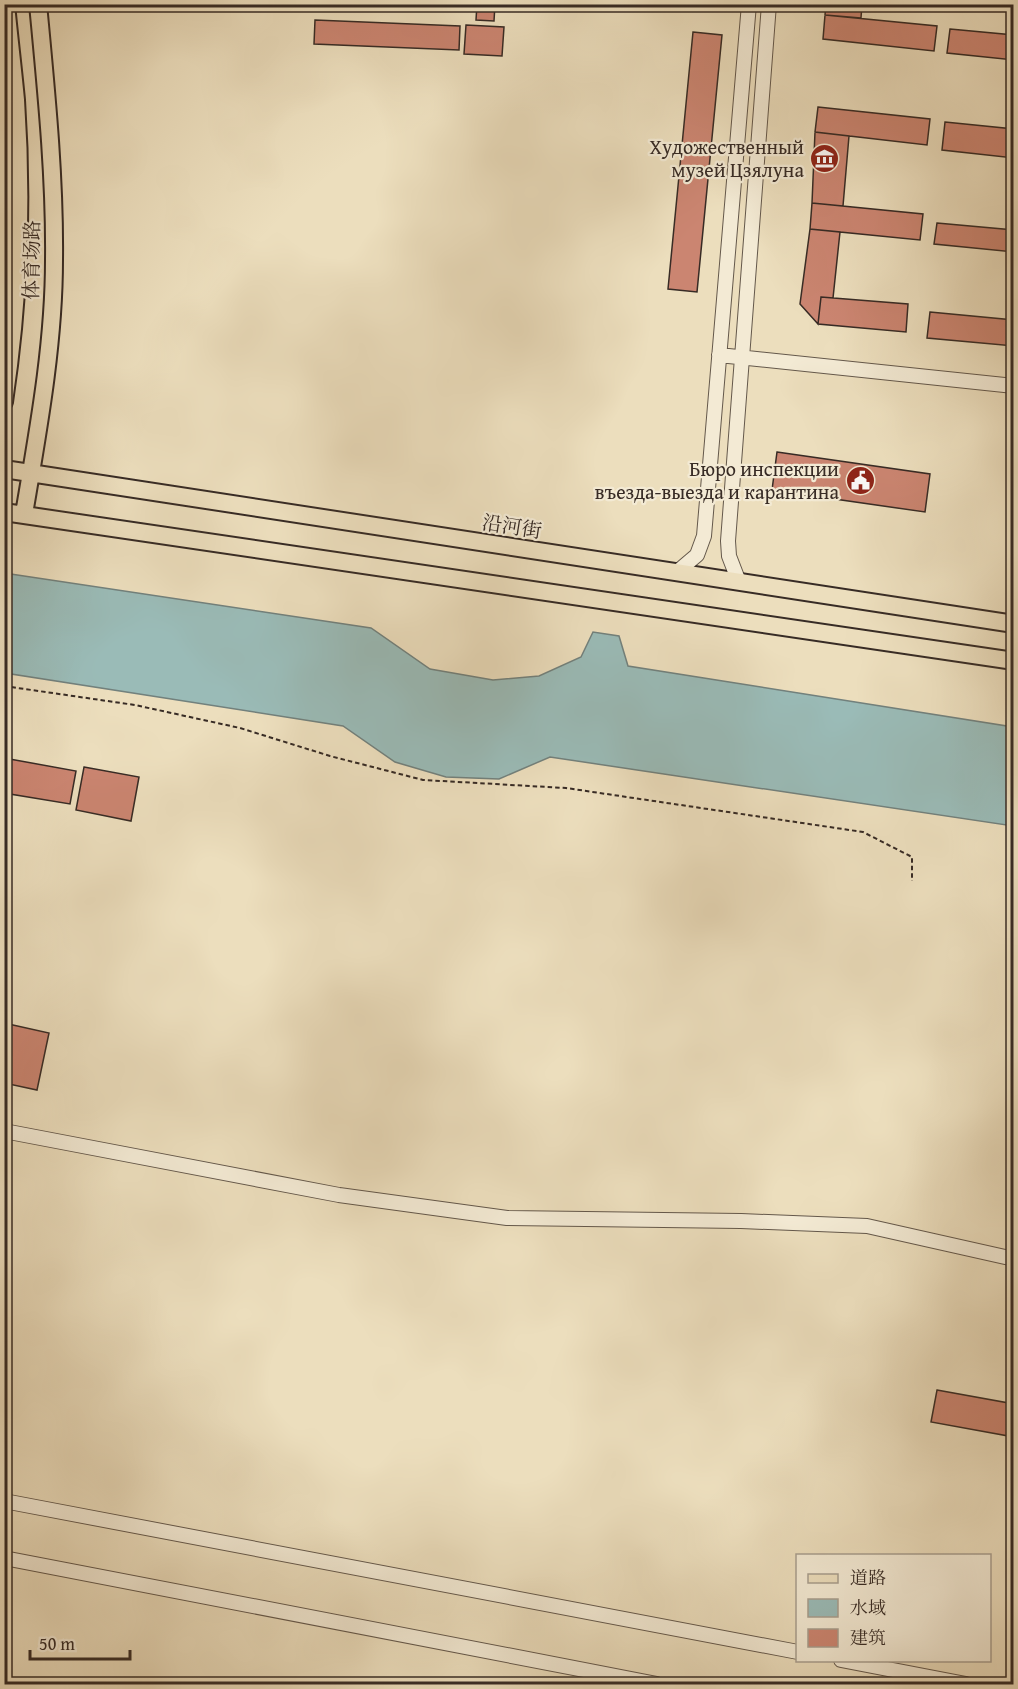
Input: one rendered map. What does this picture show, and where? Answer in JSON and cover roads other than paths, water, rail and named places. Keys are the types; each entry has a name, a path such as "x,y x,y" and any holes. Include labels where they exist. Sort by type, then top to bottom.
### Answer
{"main road":[{"name":"体育场路","path":"4,402 17,286 19,204 11,160 16,101 7,43 6,4"},
{"name":"体育场路","path":"24,514 51,315 54,261 51,149 38,4"},
{"name":"沿河街","path":"4,469 1014,624"},
{"path":"4,512 1014,661"}],"street":[{"path":"677,572 697,555 704,536 749,4"},
{"path":"739,582 729,556 728,541 769,4"},
{"path":"719,355 1014,386"},
{"path":"4,1131 339,1195 507,1218 741,1221 867,1226 1014,1259"},
{"path":"4,1501 796,1652"},
{"path":"4,1558 657,1684"},
{"path":"851,1662 966,1684"}],"water":[{"path":"4,573 371,628 430,669 493,680 539,676 581,657 593,632 619,636 628,666 1013,727 1013,826 550,757 499,779 446,777 395,762 343,726 5,673"}],"place":[{"name":"Художественный музей Цзялуна","path":"825,158"},
{"name":"Бюро инспекции въезда-выезда и карантина","path":"860,480"}]}
